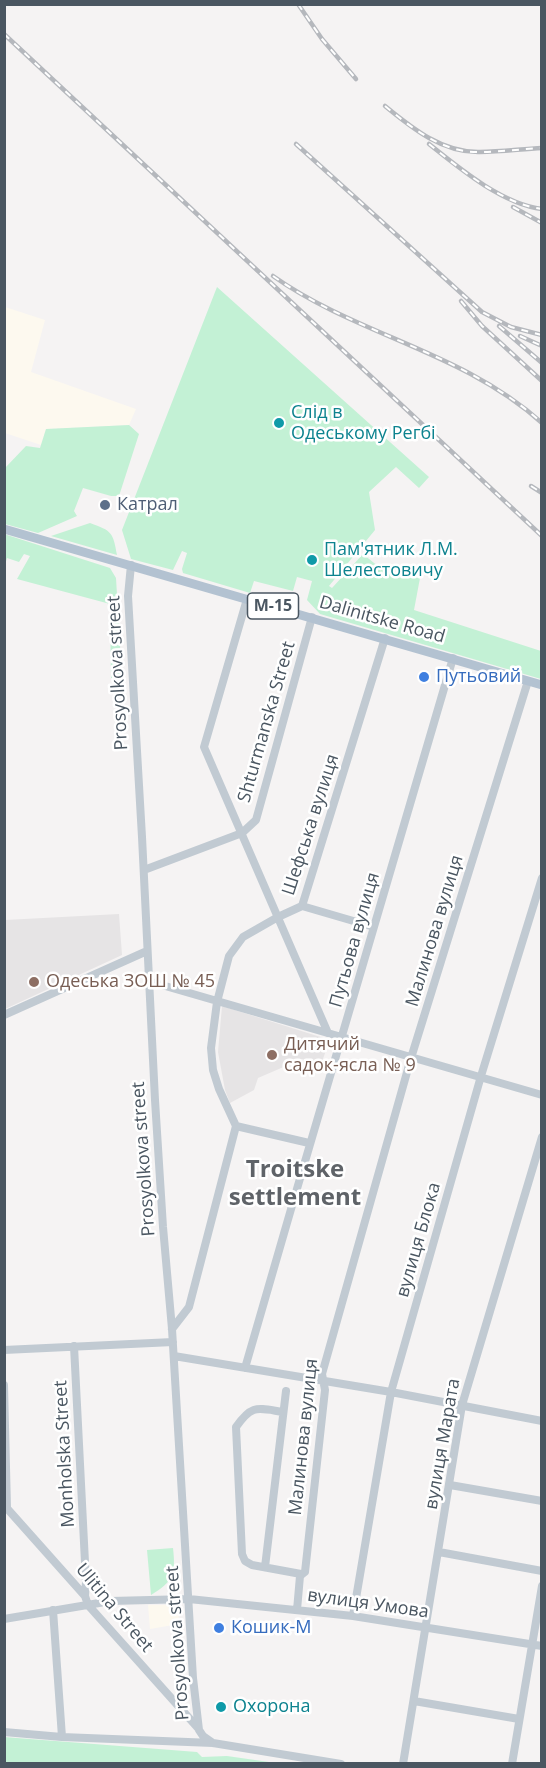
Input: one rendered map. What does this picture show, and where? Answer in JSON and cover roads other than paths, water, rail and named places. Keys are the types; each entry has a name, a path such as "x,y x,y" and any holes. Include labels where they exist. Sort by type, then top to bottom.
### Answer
{"main road":[{"name":"Dalinitske Road","path":"4,529 542,685"}],"street":[{"name":"Prosyolkova street","path":"131,565 128,596 148,981 193,1678 199,1730 213,1743"},
{"path":"247,598 204,747 328,1033"},
{"name":"Shturmanska Street","path":"242,833 256,820 312,617"},
{"name":"Шефська вулиця","path":"236,1126 219,1089 213,1070 211,1048 217,1002 229,956 243,937 278,916 302,906 385,638"},
{"name":"Путьова вулиця","path":"245,1368 309,1143 453,658"},
{"name":"Малинова вулиця","path":"297,1610 301,1575 304,1573 306,1560 325,1390 321,1374 411,1058 528,681"},
{"path":"144,870 242,833"},
{"name":"вулиця Блока","path":"353,1616 391,1392 481,1076 542,878"},
{"path":"302,906 374,927"},
{"path":"4,1015 147,951"},
{"path":"148,981 542,1095"},
{"path":"172,1329 189,1307 236,1126 309,1143"},
{"name":"вулиця Марата","path":"403,1764 462,1405 542,1137"},
{"path":"4,1350 173,1342"},
{"name":"Monholska Street","path":"74,1346 85,1596"},
{"path":"174,1356 391,1392 541,1420"},
{"path":"4,1385 6,1507"},
{"path":"265,1567 286,1391"},
{"path":"283,1412 253,1409 236,1427 242,1554 248,1563 301,1575"},
{"path":"450,1485 542,1501"},
{"name":"Ulitina Street","path":"6,1507 85,1596 88,1605 199,1730"},
{"path":"439,1552 542,1571"},
{"path":"512,1764 542,1586"},
{"name":"вулиця Умова","path":"4,1619 111,1601 189,1599 353,1616 542,1646"},
{"path":"53,1610 62,1737"},
{"path":"414,1701 519,1719"},
{"path":"4,1732 62,1737 213,1743 340,1764"}],"railway":[{"path":"298,4 322,39 356,79"},
{"path":"4,34 542,536"},
{"path":"385,106 429,138 453,148 480,152 542,148"},
{"path":"296,144 482,312 511,327 542,335"},
{"path":"429,144 467,174 497,193 527,206 542,209"},
{"path":"513,207 542,223"},
{"path":"273,276 306,297 340,314 478,378 511,398 542,423"},
{"path":"461,301 482,326 542,381"},
{"path":"499,326 542,363"},
{"path":"520,336 542,346"},
{"path":"531,486 542,493"}],"place":[{"name":"Слід в Одеському Регбі","path":"279,423"},
{"name":"Катрал","path":"105,505"},
{"name":"Пам'ятник Л.М. Шелестовичу","path":"312,560"},
{"name":"Путьовий","path":"424,677"},
{"name":"Одеська ЗОШ № 45","path":"34,982"},
{"name":"Дитячий садок-ясла № 9","path":"272,1055"},
{"name":"Кошик-М","path":"219,1628"},
{"name":"Охорона","path":"221,1707"}],"district":[{"name":"Troitske settlement","path":"295,1184"}]}
